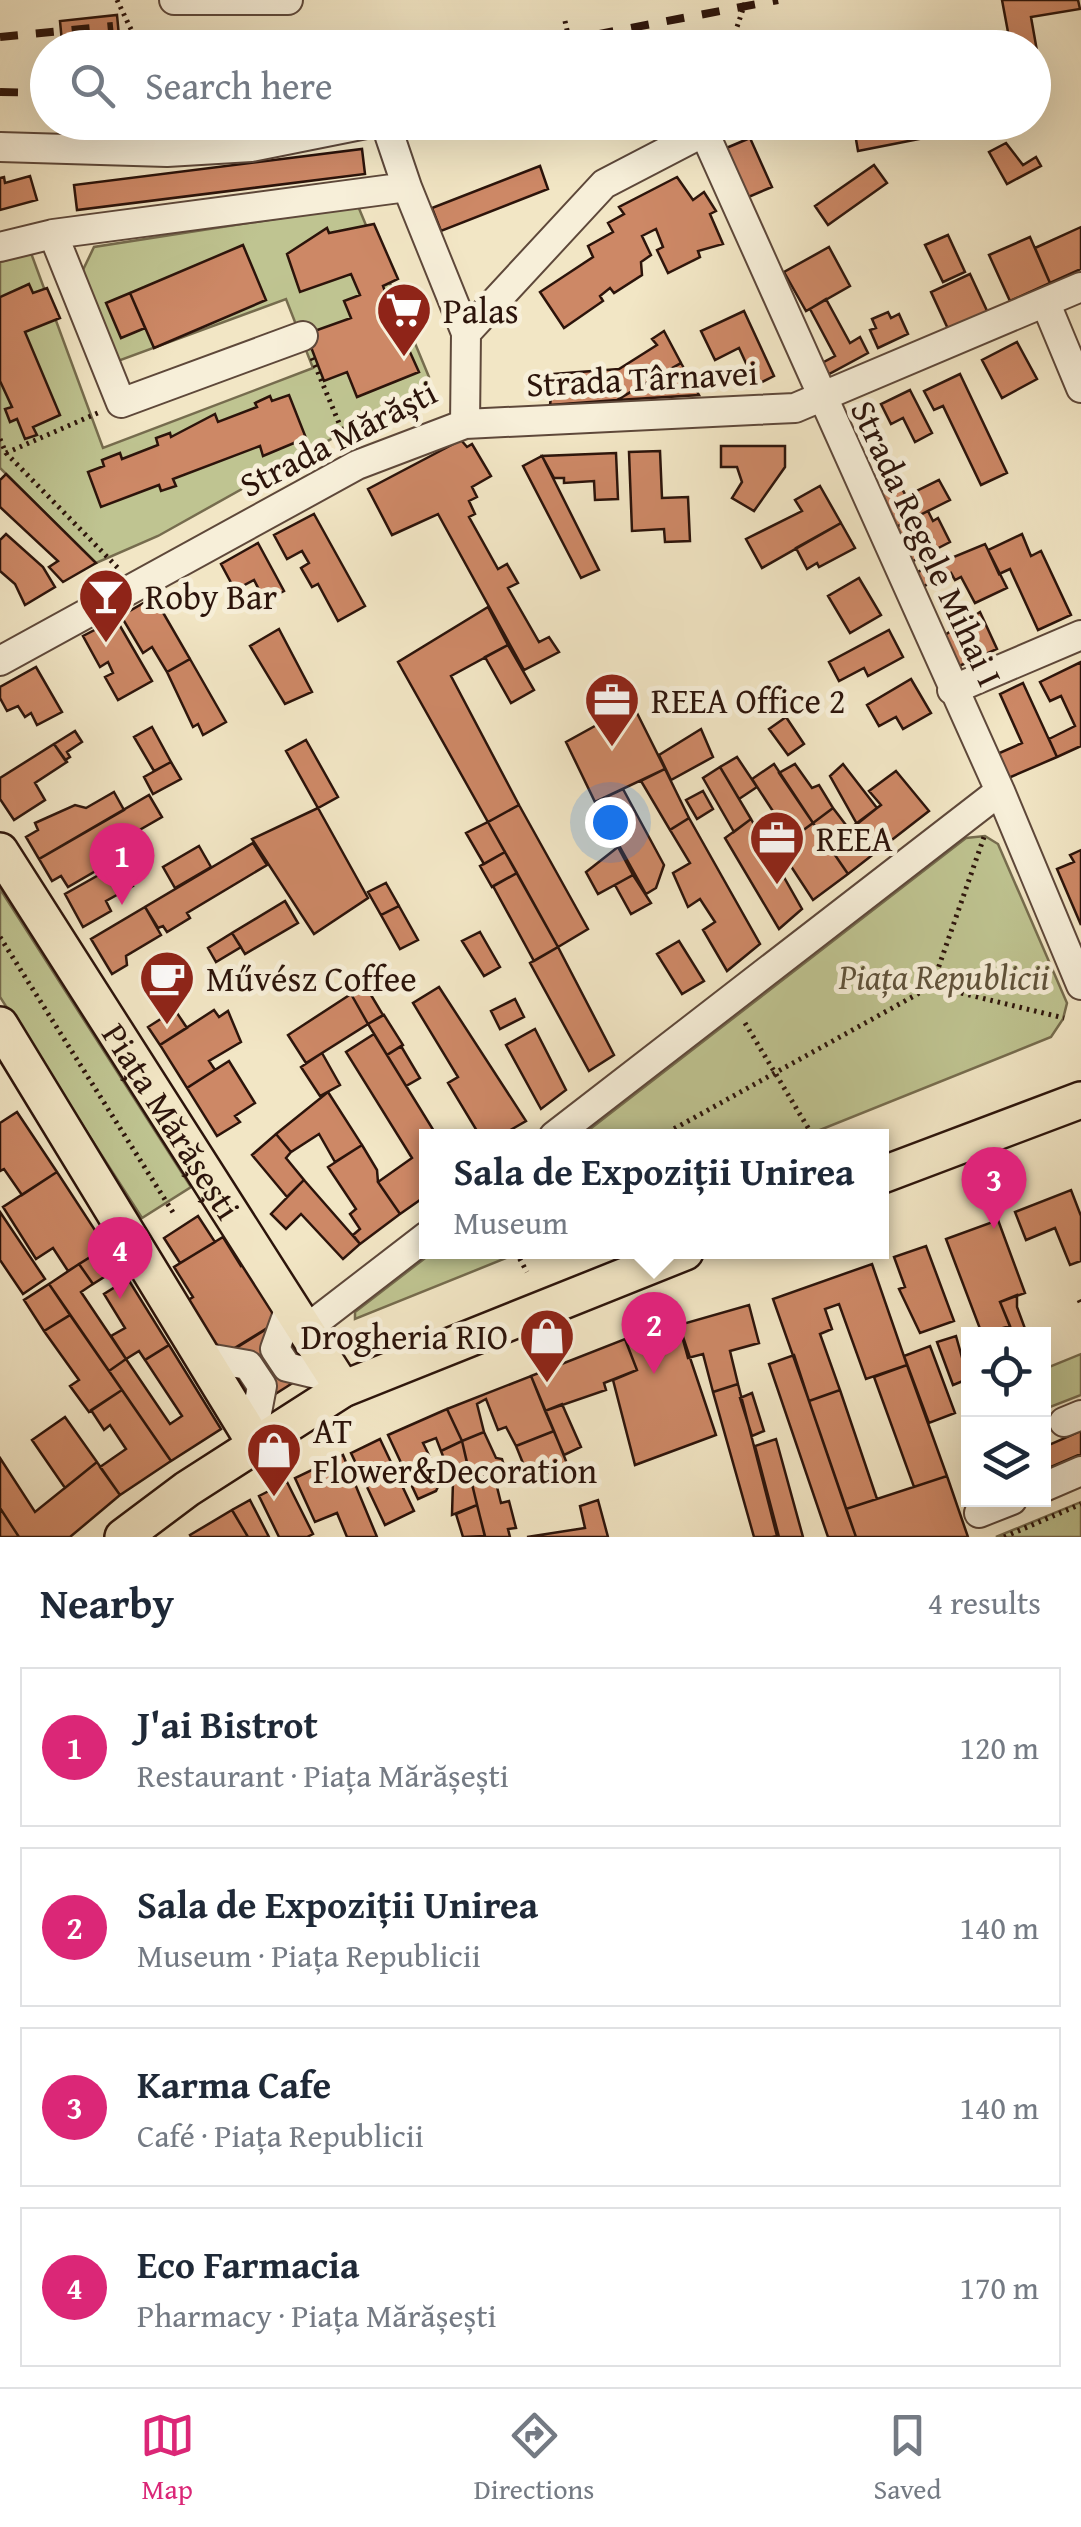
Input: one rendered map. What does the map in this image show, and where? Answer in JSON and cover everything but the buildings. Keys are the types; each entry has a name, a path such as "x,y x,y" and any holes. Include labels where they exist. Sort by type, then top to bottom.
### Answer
{"main road":[{"name":"Piața Mărășești","path":"0,851 340,1384"},
{"path":"0,1025 254,1442"},
{"path":"889,1173 1081,1100"},
{"path":"123,1537 340,1384 667,1259"}],"street":[{"path":"174,0 288,0"},
{"path":"0,147 167,152 233,148 277,140"},
{"path":"391,140 466,333"},
{"name":"Strada Regele Mihai I","path":"466,333 604,184 689,140"},
{"name":"Strada Regele Mihai I","path":"707,140 821,400 1000,791 1081,985"},
{"path":"0,247 53,234 407,187"},
{"path":"53,234 121,403 303,336"},
{"name":"Strada Târnavei","path":"465,424 785,409 821,400 1081,287"},
{"path":"1046,304 1081,388"},
{"name":"Strada Mărăști","path":"0,661 357,466 465,424 466,333"},
{"path":"952,690 1081,635"},
{"path":"563,1129 1000,791"},
{"path":"297,1319 419,1241"},
{"path":"1051,1484 1081,1471"},
{"path":"978,1513 994,1507"}],"path":[{"path":"117,0 131,30"},
{"path":"736,30 746,0"},
{"path":"565,21 567,30"},
{"path":"303,336 350,449"},
{"path":"6,454 121,403"},
{"path":"0,439 6,454 122,573"},
{"path":"674,1129 932,986 985,834"},
{"path":"0,937 174,1214"},
{"path":"932,986 1064,1018"},
{"path":"743,1020 809,1129"},
{"path":"520,1259 527,1272"},
{"path":"1004,1537 1081,1504"}],"green space":[{"path":"358,206 429,377 424,387 158,536 96,563 0,468 0,262 31,253 103,448 313,368 286,299 118,361 81,274 94,247"},
{"name":"Piața Republicii","path":"985,836 998,844 1067,1003 1063,1019 1051,1037 822,1129 590,1129 966,838"},
{"path":"0,889 191,1187 142,1218 0,997"},
{"path":"424,1259 504,1259 355,1319 355,1312"},
{"path":"1081,1354 1081,1395 1051,1407 1051,1366"},
{"path":"1081,1502 1081,1537 996,1537"}],"railway":[{"path":"620,30 778,0"},
{"path":"72,30 113,26"},
{"path":"0,37 30,34"},
{"path":"0,92 30,93"}],"place":[{"name":"Palas","path":"404,359"},
{"name":"Roby Bar","path":"106,645"},
{"name":"REEA Office 2","path":"612,749"},
{"name":"REEA","path":"777,887"},
{"name":"J'ai Bistrot","path":"122,905"},
{"name":"Művész Coffee","path":"167,1027"},
{"name":"Karma Cafe","path":"994,1229"},
{"name":"Eco Farmacia","path":"120,1299"},
{"name":"Sala de Expoziții Unirea","path":"654,1374"},
{"name":"Drogheria RIO","path":"547,1385"},
{"name":"AT Flower&Decoration","path":"274,1499"}]}
